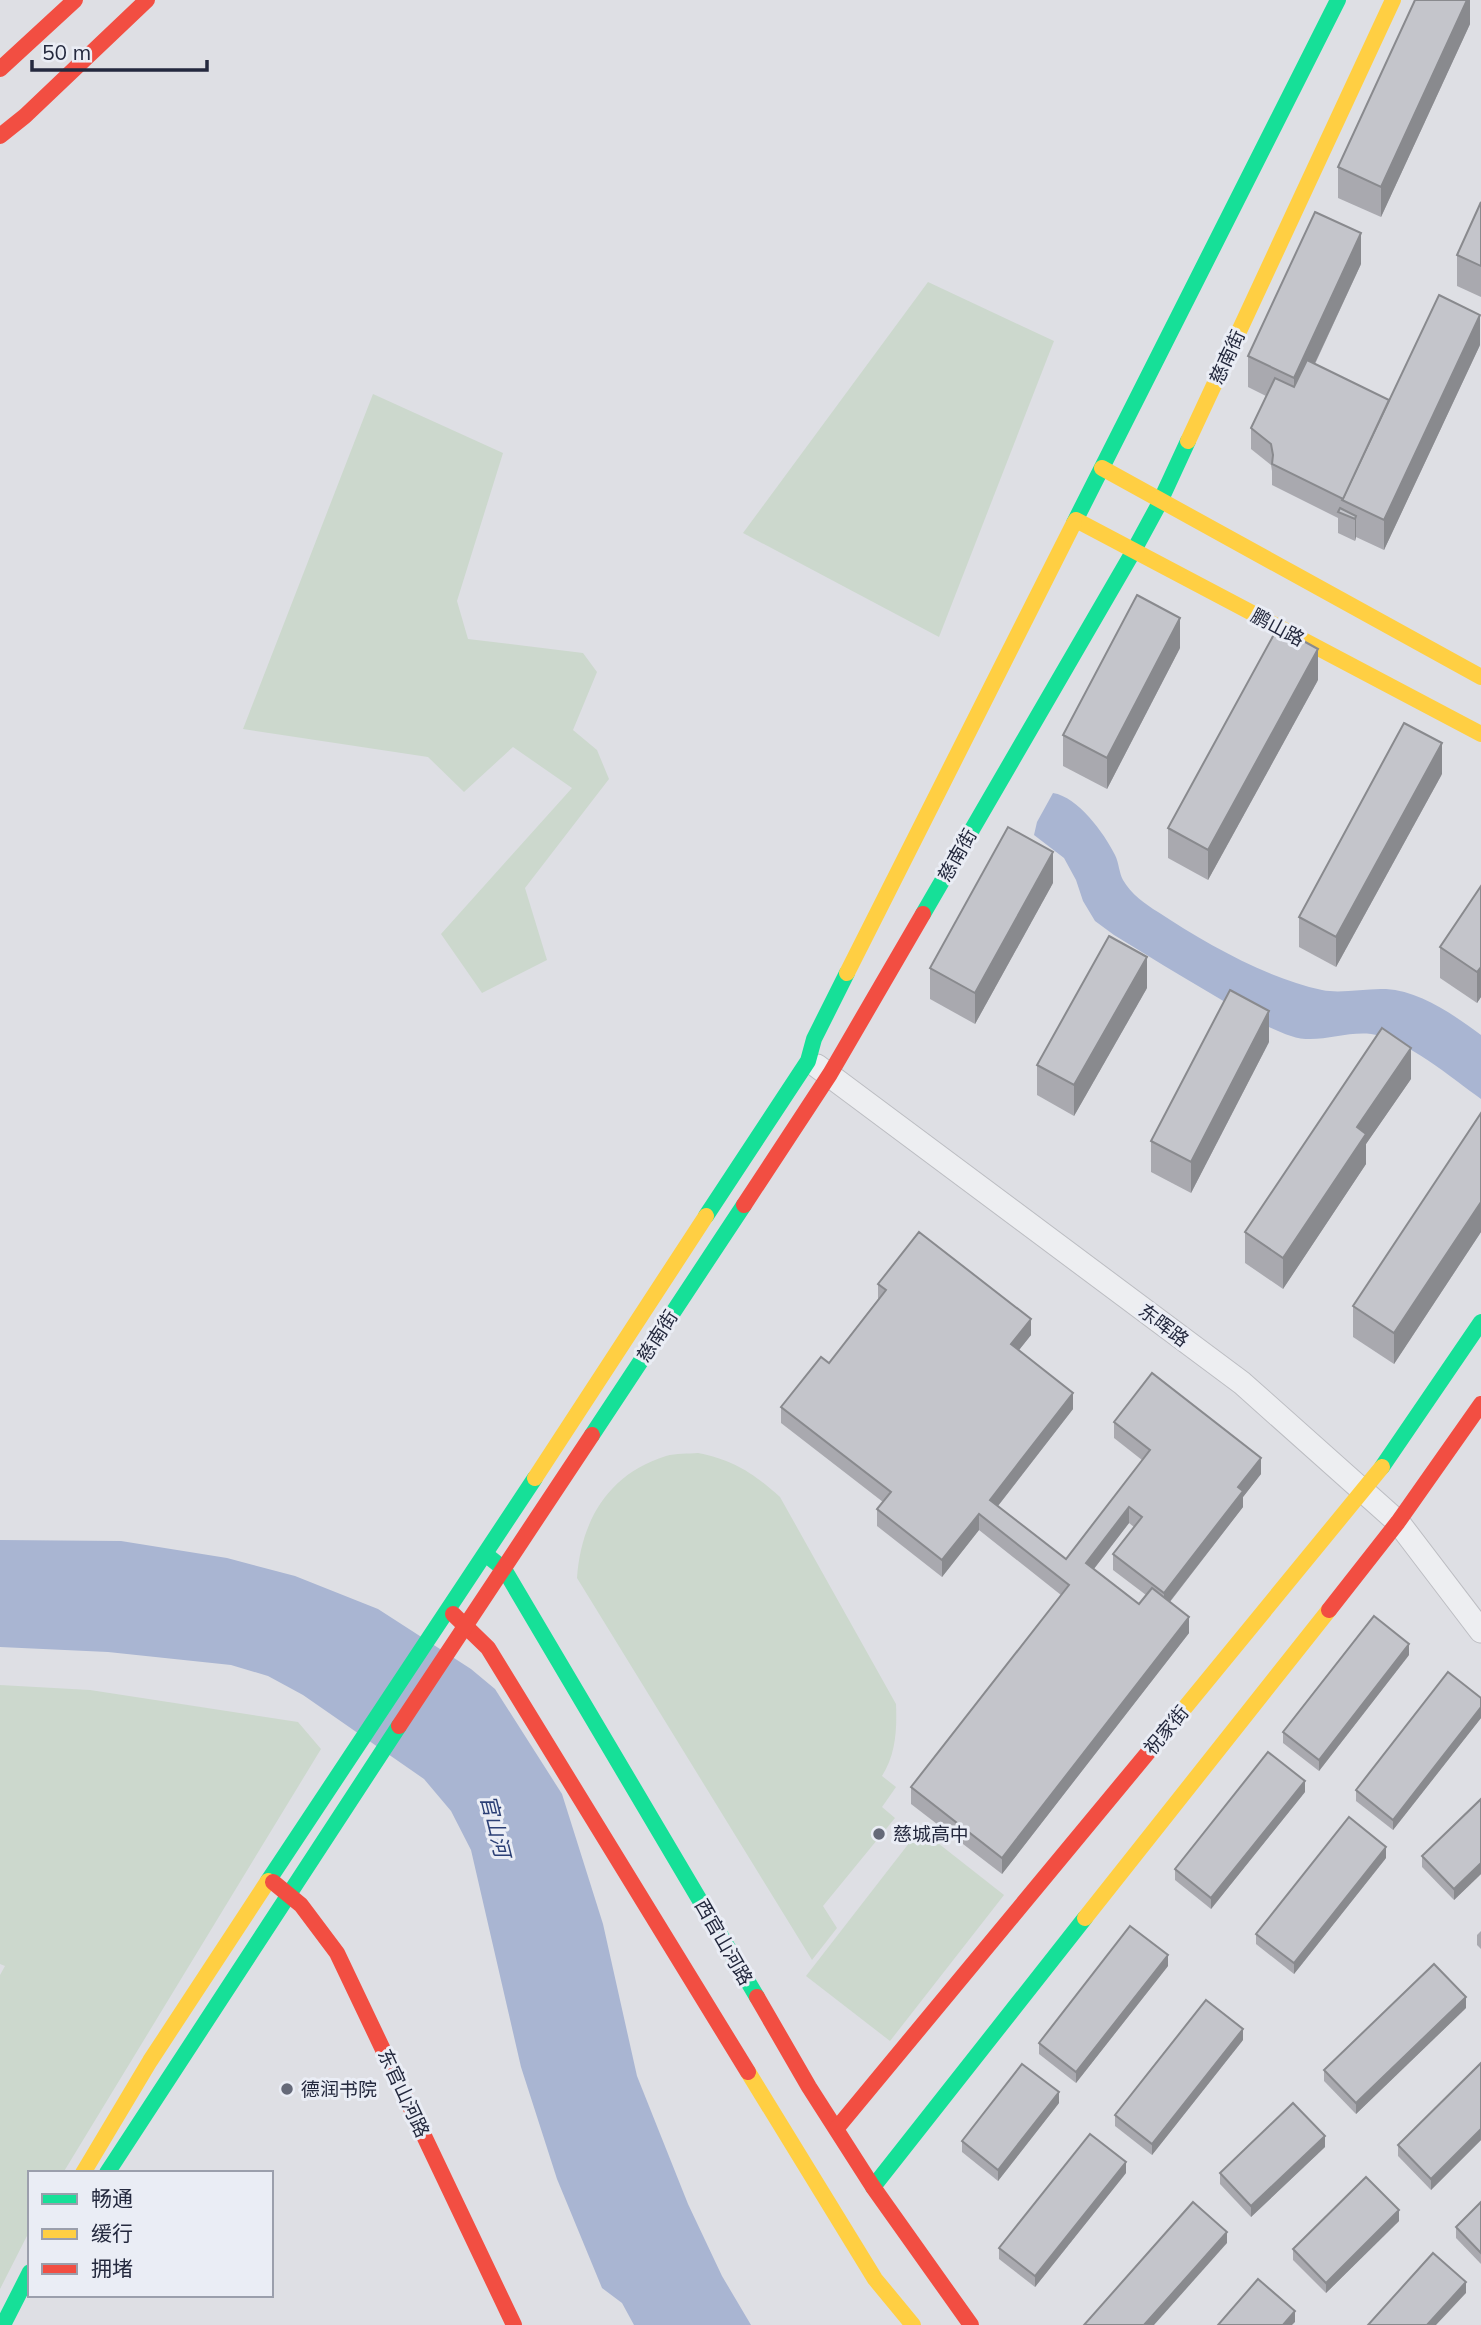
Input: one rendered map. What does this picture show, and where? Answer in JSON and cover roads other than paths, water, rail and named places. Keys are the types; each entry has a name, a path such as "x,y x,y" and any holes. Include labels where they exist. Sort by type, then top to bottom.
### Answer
{"main road":[{"path":"0,69 75,0"},
{"path":"0,136 25,116 148,0"},
{"name":"慈南街","path":"84,2171 150,2061 268,1880 486,1554 808,1061 814,1039 1338,0"},
{"name":"慈南街","path":"108,2171 372,1765 466,1627 830,1074 1133,552 1160,500 1394,0"},
{"path":"1102,468 1481,677"},
{"name":"鹏山路","path":"1076,520 1481,733"},
{"name":"祝家街","path":"837,2128 1364,1491 1481,1322"},
{"path":"873,2187 1398,1522 1481,1404"},
{"name":"西官山河路","path":"486,1554 503,1569 621,1764 808,2087 873,2187 971,2325"},
{"path":"449,1610 488,1648 875,2279 913,2325"},
{"name":"东官山河路","path":"268,1880 289,1892 311,1913 337,1953 514,2325"},
{"path":"3,2325 28,2277"}],"street":[{"name":"东晖路","path":"808,1061 830,1074 1242,1383 1398,1522 1481,1631"}],"water":[{"path":"1053,793 1072,801 1089,817 1115,855 1123,880 1134,894 1196,936 1279,977 1322,990 1386,989 1411,994 1436,1005 1471,1027 1481,1035 1481,1099 1428,1060 1385,1037 1361,1034 1310,1039 1291,1036 1271,1028 1114,935 1095,921 1064,858 1034,835 1037,822"},
{"name":"官山河","path":"0,1540 121,1541 227,1558 295,1576 378,1609 471,1669 495,1689 562,1794 603,1924 637,2076 688,2204 722,2276 751,2325 634,2325 622,2303 602,2288 557,2179 521,2067 471,1850 451,1811 424,1779 303,1695 268,1676 231,1665 108,1652 0,1647"}],"place":[{"name":"慈城高中","path":"879,1834"},
{"name":"德润书院","path":"287,2089"}]}
